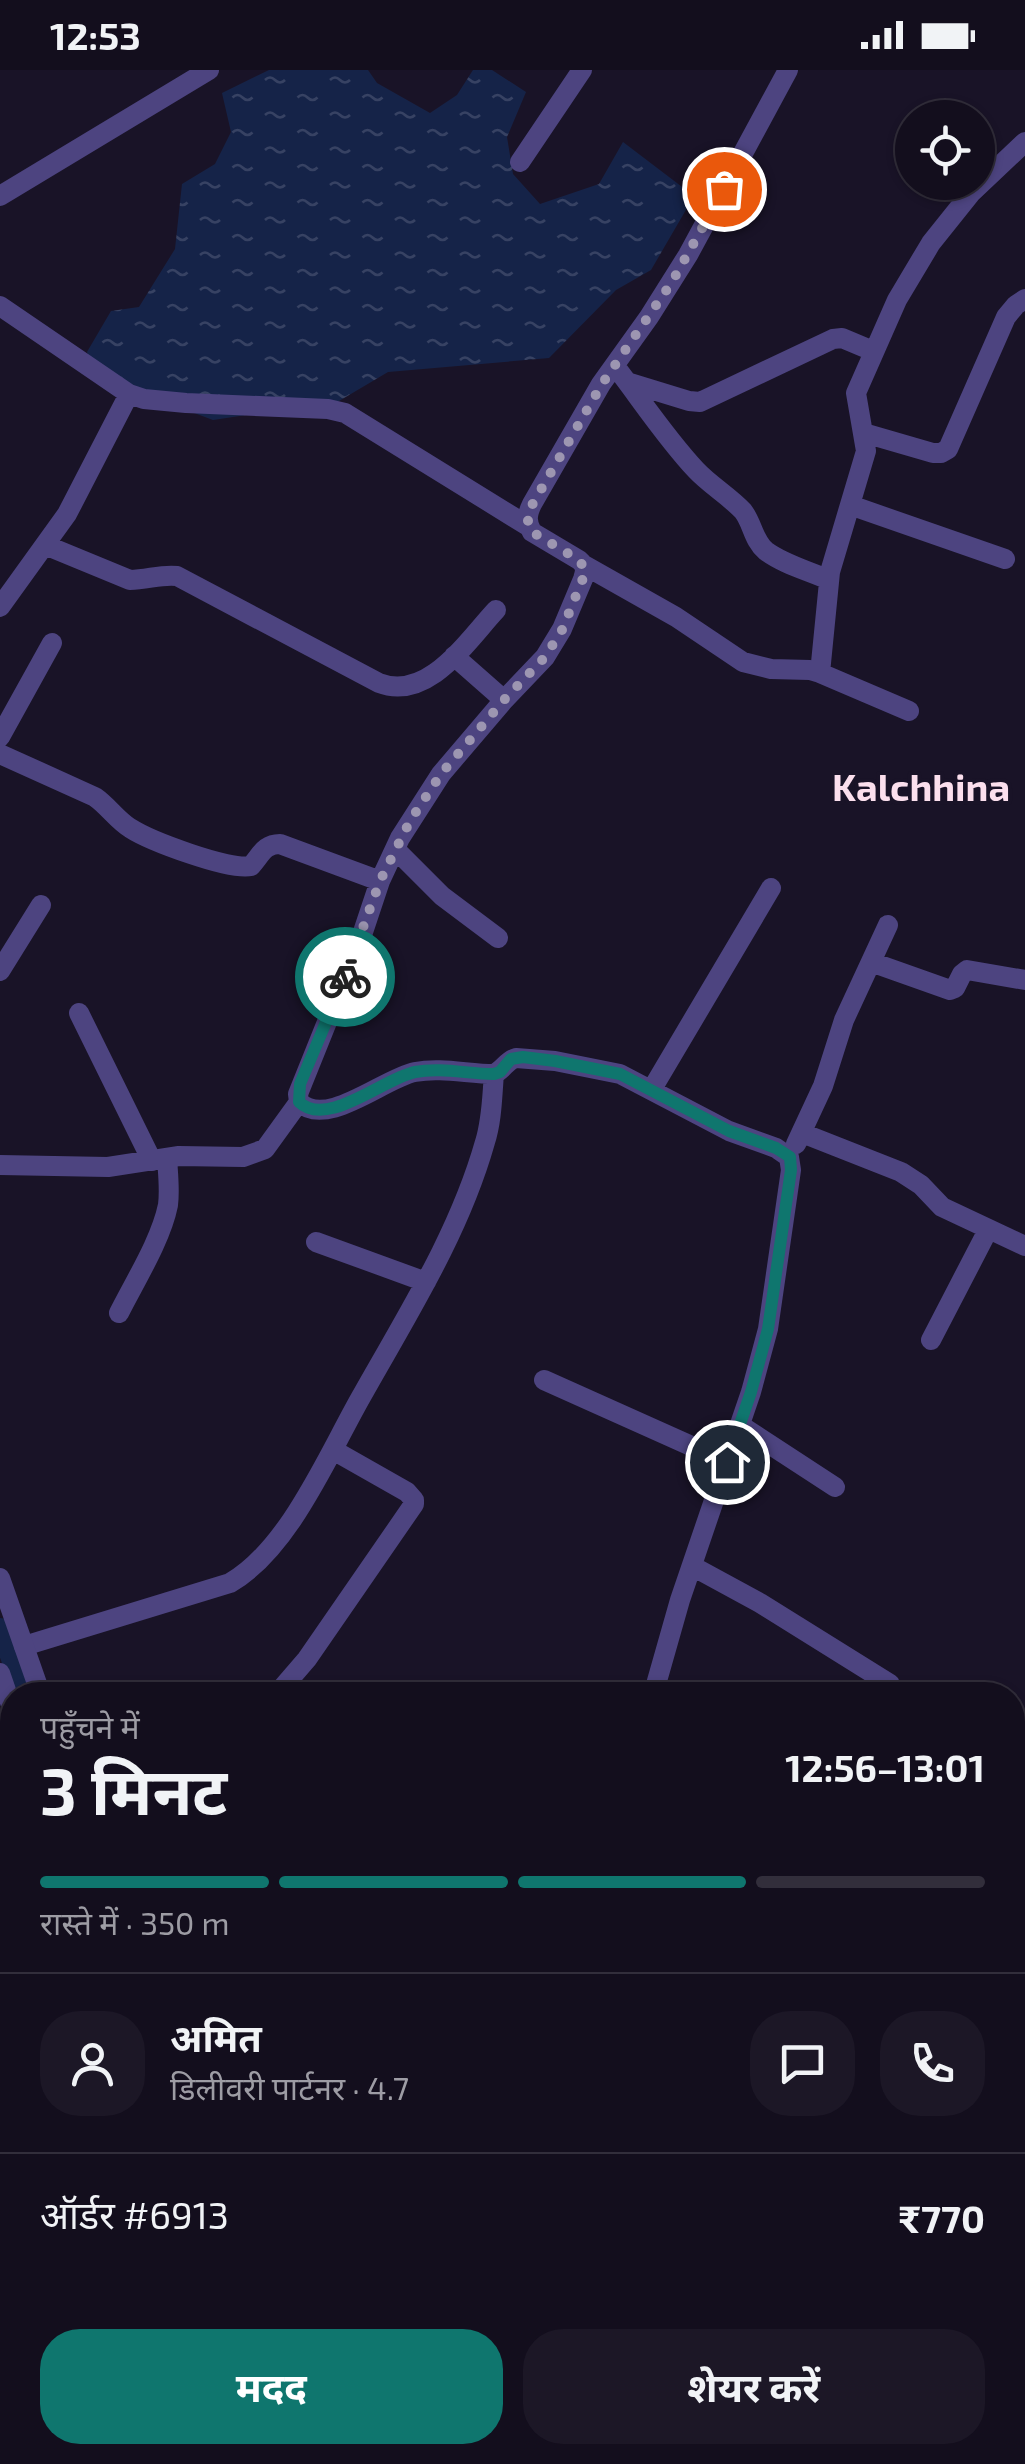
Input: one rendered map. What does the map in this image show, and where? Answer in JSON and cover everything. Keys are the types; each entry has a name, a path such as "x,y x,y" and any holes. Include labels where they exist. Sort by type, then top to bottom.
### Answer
{"street":[{"path":"0,196 210,70"},
{"path":"520,162 582,70"},
{"path":"788,70 621,374 602,384 532,504 528,526 584,565 676,617 743,662 771,670 820,673 909,712"},
{"path":"820,673 832,563 866,452 856,392 897,300 931,243 970,193 1025,142"},
{"path":"864,433 933,453 948,449 1006,317 1025,298"},
{"path":"0,306 128,394 144,399 345,413 528,526"},
{"path":"621,374 700,402 833,339 842,338 873,352"},
{"path":"621,374 698,472 741,510 762,548 829,580"},
{"path":"0,607 67,514 128,394"},
{"path":"850,505 1005,559"},
{"path":"46,546 130,580 177,576 389,687 407,687 435,673 496,610"},
{"path":"0,1166 108,1167 198,1156 243,1157 265,1149 299,1102 300,1084 380,881 420,803 504,700 545,657 583,579 584,565"},
{"path":"0,736 52,643"},
{"path":"454,656 504,700"},
{"path":"0,754 94,797 142,835 226,865 251,866 264,848 280,844 380,881"},
{"path":"395,849 442,896 498,938"},
{"path":"652,1089 771,888"},
{"path":"0,971 41,905"},
{"path":"657,1682 768,1329 790,1157 822,1086 844,1020 888,924"},
{"path":"870,962 950,990 967,970 1025,980"},
{"path":"78,1013 160,1160 169,1194 159,1233 120,1313"},
{"path":"299,1102 304,1108 329,1109 413,1072 494,1074 511,1059 523,1057 620,1074 729,1131 790,1157"},
{"path":"24,1646 213,1589 247,1574 286,1528 447,1241 486,1140 494,1074"},
{"path":"802,1133 901,1172 922,1185 942,1208 1025,1246"},
{"path":"931,1340 988,1230"},
{"path":"316,1242 426,1282"},
{"path":"544,1380 727,1462"},
{"path":"740,1425 835,1487"},
{"path":"287,1682 414,1504 407,1492 333,1450"},
{"path":"692,1566 760,1603 887,1682"},
{"path":"0,1578 36,1682"}],"water":[{"path":"269,70 368,70 377,83 430,113 457,95 473,70 492,70 526,92 507,137 513,174 540,204 599,184 623,142 694,196 651,270 616,290 549,358 388,372 339,401 213,420 95,372 87,352 111,311 139,307 175,249 182,184 215,164 231,132 222,93"}],"waterway":[{"path":"0,1628 19,1682"}],"way so far":[{"path":"345,977 380,881 420,803 504,700 545,657 562,630 586,571 579,560 532,532 528,512 602,384 672,282 724,189"}],"district":[{"name":"Kalchhina","path":"921,788"}],"route":[{"path":"345,977 300,1084 299,1102 304,1108 329,1109 346,1104 413,1072 494,1074 511,1059 523,1057 620,1074 729,1131 790,1157 768,1329 727,1462"}]}
